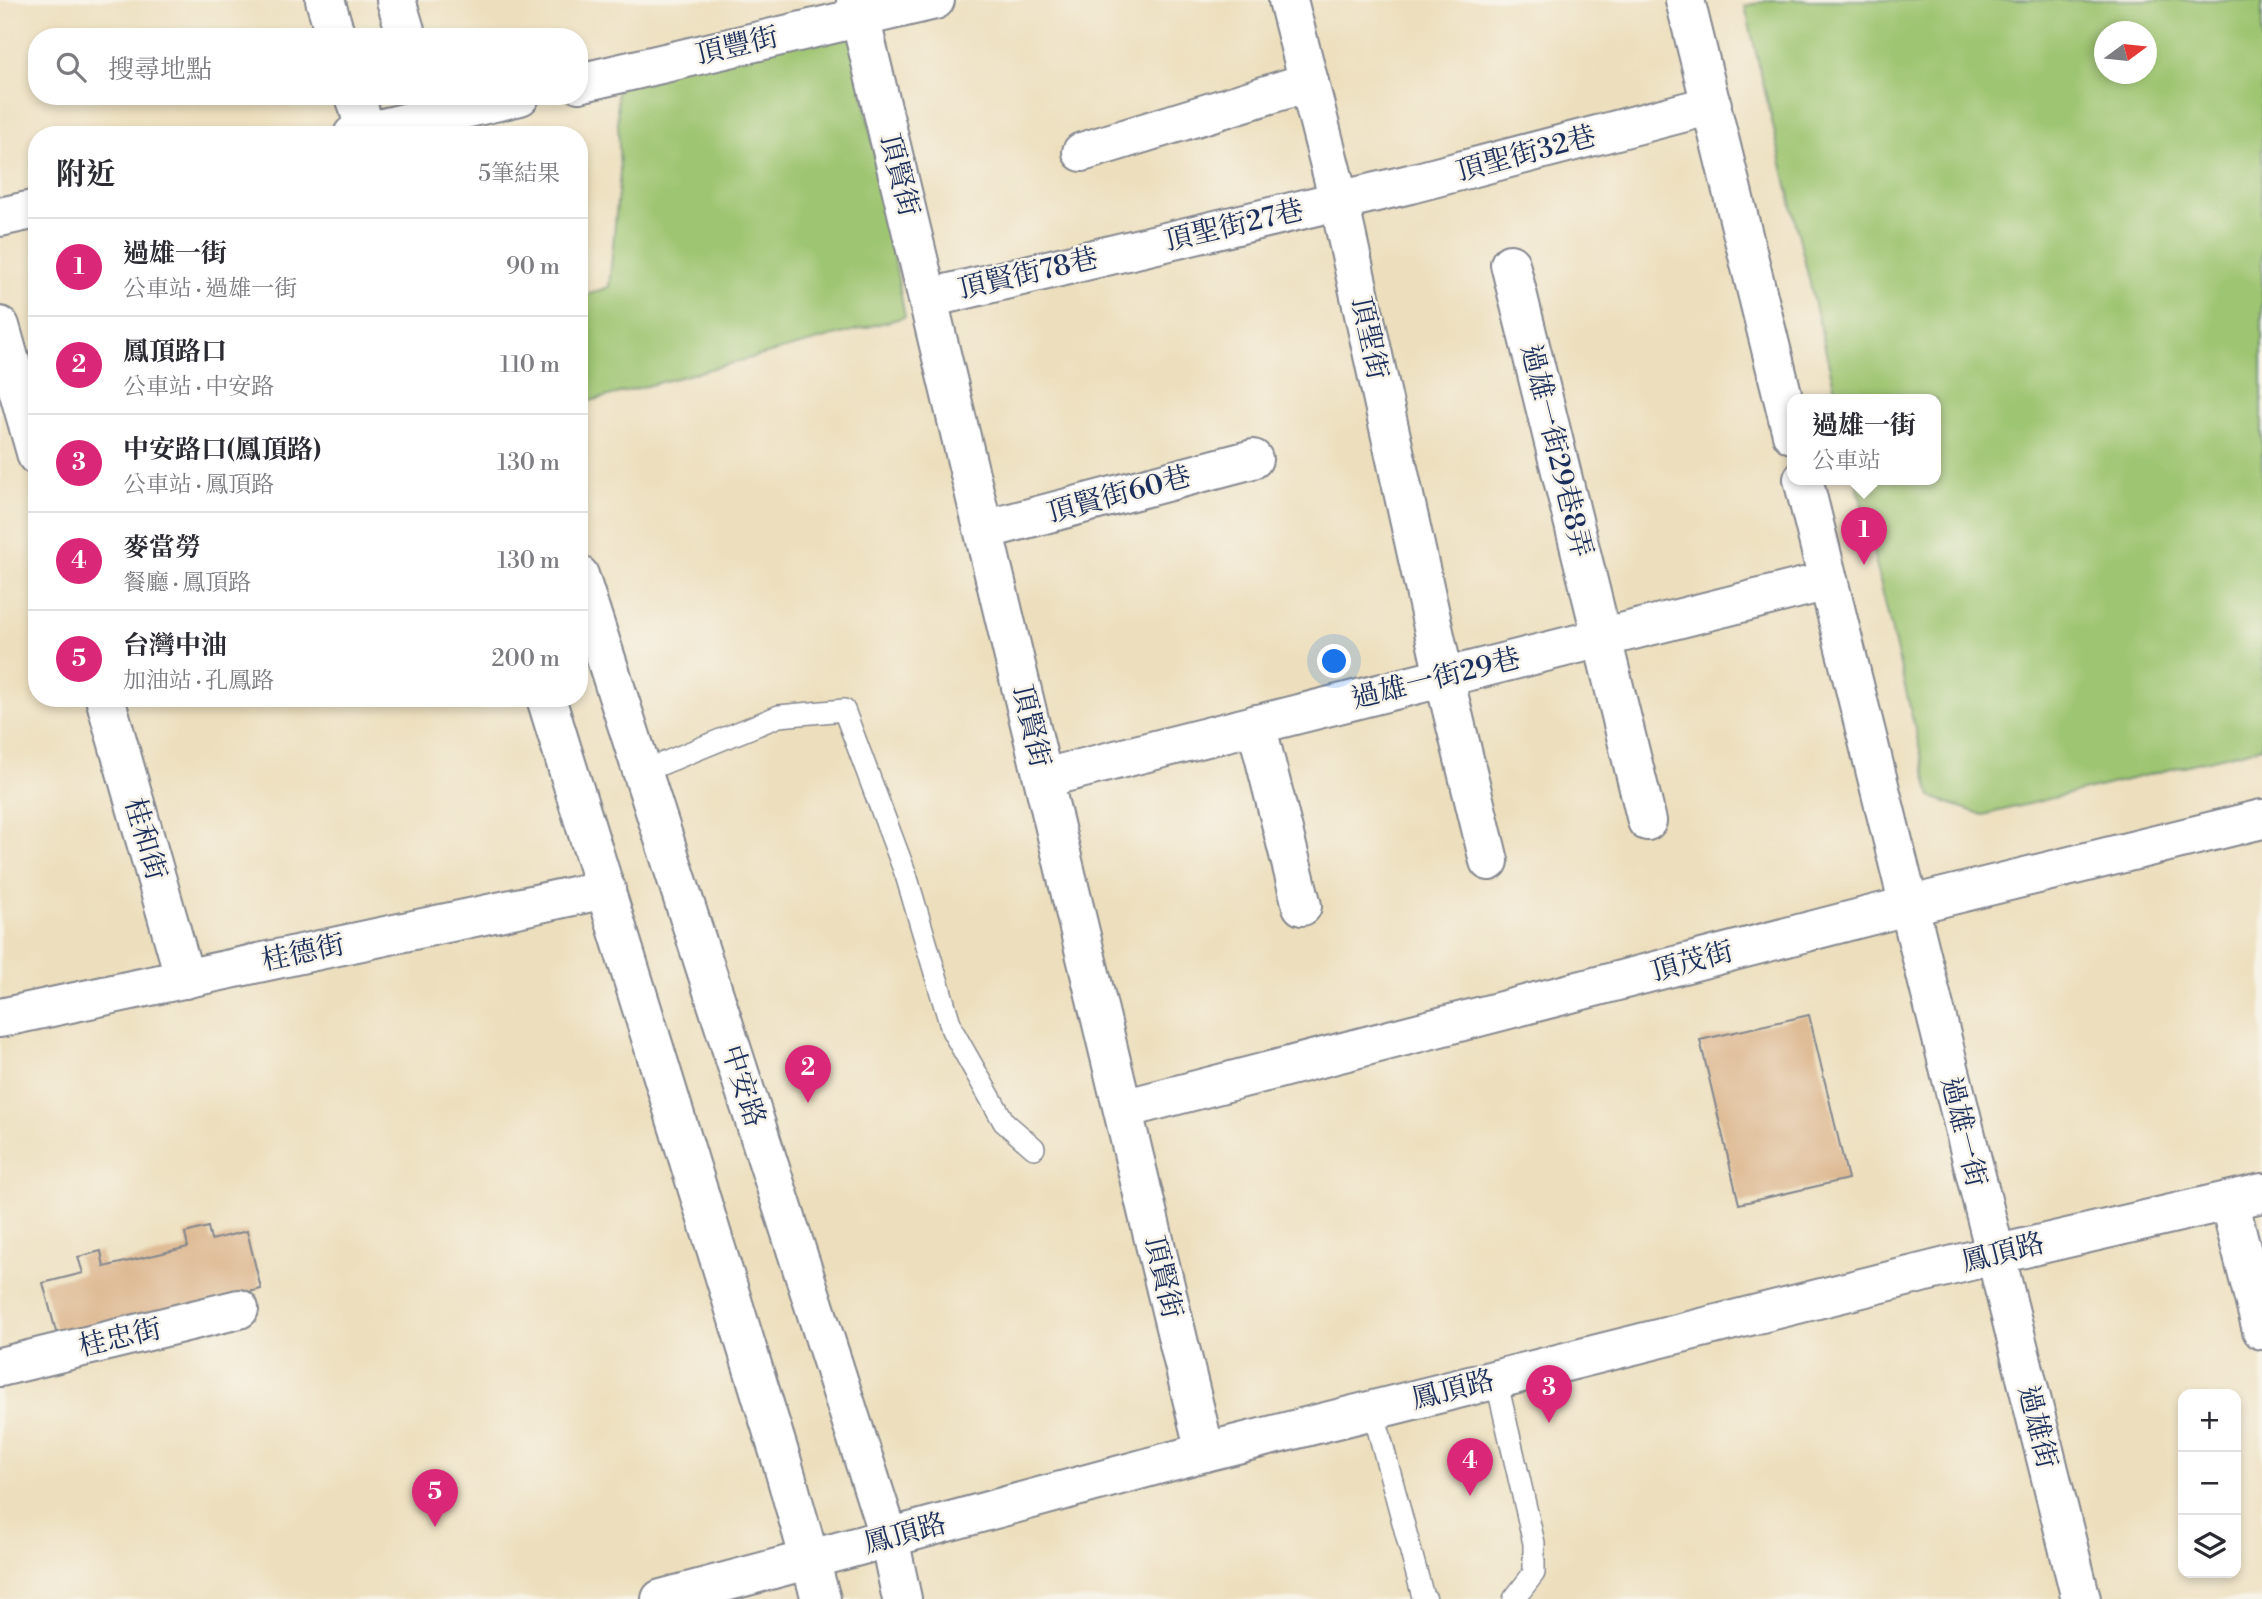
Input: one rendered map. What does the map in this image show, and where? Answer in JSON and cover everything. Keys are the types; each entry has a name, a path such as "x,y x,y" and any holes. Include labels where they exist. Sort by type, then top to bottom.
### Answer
{"street":[{"path":"325,0 333,28"},
{"path":"396,0 404,28"},
{"name":"頂豐街","path":"588,81 858,9 935,0"},
{"name":"頂聖街","path":"1288,0 1339,201 1444,677 1489,861"},
{"path":"1685,0 1787,413"},
{"name":"頂賢街","path":"858,9 1205,1452"},
{"path":"1082,152 1309,82"},
{"path":"360,124 432,116 480,105"},
{"name":"頂聖街32巷","path":"1339,201 1712,105"},
{"name":"頂聖街27巷","path":"1128,251 1339,201"},
{"path":"0,217 28,211"},
{"name":"頂賢街78巷","path":"929,298 1128,251"},
{"name":"過雄一街29巷8弄","path":"1510,264 1647,821"},
{"path":"0,326 28,424"},
{"name":"頂賢街60巷","path":"984,530 1253,459"},
{"name":"過雄一街","path":"1804,485 1994,1255"},
{"name":"過雄一街29巷","path":"1044,778 1828,581"},
{"name":"中安路","path":"588,603 889,1538 902,1599"},
{"name":"桂和街","path":"108,707 185,979"},
{"path":"549,707 607,889 821,1599"},
{"path":"1256,724 1301,906"},
{"name":"頂茂街","path":"1123,1109 1908,906 2262,819"},
{"name":"桂德街","path":"0,1018 607,889"},
{"path":"2245,1197 2262,1331"},
{"name":"鳳頂路","path":"661,1599 1205,1452 1994,1255 2245,1197"},
{"name":"過雄街","path":"1994,1255 2081,1599"},
{"name":"桂忠街","path":"0,1367 239,1309"}],"lane":[{"path":"642,772 779,716 844,710 906,875 952,1030 1004,1122 1034,1148"},
{"path":"1496,1379 1534,1543 1534,1573 1514,1599"},
{"path":"1373,1410 1423,1597 1426,1599"}],"green space":[{"path":"1770,0 2262,0 2262,747 1983,815 1931,797 1857,485 1941,485 1941,394 1836,394 1745,6"},
{"path":"851,26 905,317 588,402 588,294 609,287 620,172 616,75"}],"building":[{"path":"1809,1015 1848,1179 1739,1204 1700,1040"},
{"path":"208,1227 211,1240 247,1231 261,1289 58,1339 43,1283 83,1273 78,1257 101,1251 104,1267 188,1247 185,1233"}],"place":[{"name":"過雄一街","path":"1864,565"},
{"name":"鳳頂路口","path":"808,1103"},
{"name":"中安路口(鳳頂路)","path":"1549,1423"},
{"name":"麥當勞","path":"1470,1496"},
{"name":"台灣中油","path":"435,1527"}]}
